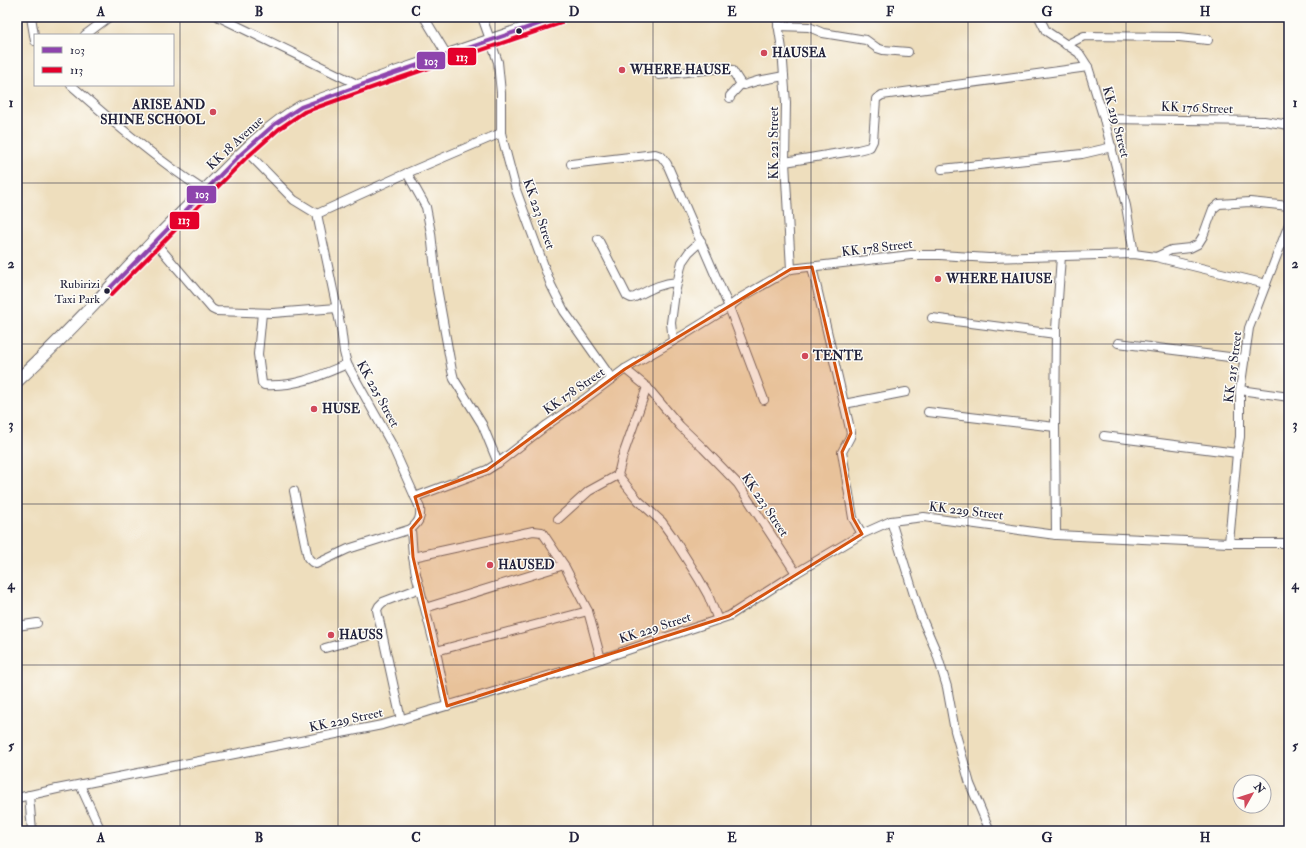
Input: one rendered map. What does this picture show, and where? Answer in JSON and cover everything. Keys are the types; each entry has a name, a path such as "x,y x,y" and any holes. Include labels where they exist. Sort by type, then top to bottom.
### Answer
{"main road":[{"name":"KK 18 Avenue","path":"17,381 76,323 154,241 245,150 262,135 302,107 359,85 559,17"}],"street":[{"path":"31,17 34,35"},
{"path":"86,34 109,17"},
{"path":"219,17 359,85"},
{"path":"424,17 447,55"},
{"name":"KK 223 Street","path":"482,17 498,62 501,133 516,190 551,285 564,311 612,379"},
{"name":"KK 221 Street","path":"777,17 784,76 786,118 785,162 791,269"},
{"name":"KK 219 Street","path":"1039,17 1046,31 1079,53 1088,67 1112,147 1126,206 1134,254"},
{"path":"778,26 809,27 823,33 866,40 877,48 883,50 908,52"},
{"path":"1066,45 1084,36 1179,37 1208,40"},
{"path":"785,162 870,147 873,141 876,98 882,95 1088,67"},
{"path":"659,75 723,68 732,70 741,84"},
{"path":"730,98 736,88 741,84 744,85 784,76"},
{"path":"72,86 118,126 177,173 205,191"},
{"name":"KK 176 Street","path":"1104,119 1264,121 1289,125"},
{"path":"245,150 294,200 317,214 407,173 501,133"},
{"path":"942,169 1082,154 1112,147"},
{"path":"571,164 656,154 661,156 667,164 729,307 764,400"},
{"path":"407,173 426,208 431,233 437,288 454,378 482,424 498,463"},
{"name":"KK 178 Street","path":"415,497 487,470 625,369 729,307 742,297 791,269 911,254 940,254 989,258 1134,254 1156,257 1171,250 1190,248 1198,244 1203,236 1213,209 1219,204 1250,202 1289,206"},
{"name":"KK 225 Street","path":"317,214 337,308 344,352 348,364 391,443 420,508 421,517 417,524 411,529"},
{"name":"KK 215 Street","path":"1229,543 1237,452 1240,437 1240,390 1250,328 1288,228"},
{"path":"598,239 627,296 635,298 656,286 670,282 677,282"},
{"path":"154,241 212,309 216,311 262,313 337,308"},
{"path":"672,342 671,323 677,282 682,262 689,252 701,241"},
{"path":"1056,535 1056,334 1061,256"},
{"path":"1156,257 1266,284"},
{"path":"812,267 851,432 842,452 853,518 862,534"},
{"path":"262,313 258,354 262,383 264,385 288,384 310,380 348,364"},
{"path":"932,318 1056,334"},
{"path":"1118,343 1245,359"},
{"name":"KK 223 Street","path":"625,369 647,388 680,426 738,484 796,574"},
{"path":"558,519 589,491 618,475 622,458 647,388"},
{"path":"1240,390 1289,397"},
{"path":"844,404 906,392"},
{"path":"928,412 1055,427"},
{"path":"1104,436 1237,452"},
{"path":"618,475 638,500 662,522 672,536 708,595 718,620"},
{"path":"294,491 308,558 316,564 348,549 411,529 413,557 424,608 436,651 447,706"},
{"name":"KK 229 Street","path":"17,798 382,725 601,659 729,616 862,534 892,521 924,517 1056,535 1229,543 1289,543"},
{"path":"892,521 920,614 936,651 947,687 955,731 970,784 990,831"},
{"path":"413,557 533,530 542,532 564,565 588,611 601,659"},
{"path":"424,608 564,565"},
{"path":"400,720 377,610 383,602 420,588"},
{"path":"436,651 588,611"},
{"path":"17,626 37,623"},
{"path":"324,648 382,632"},
{"path":"80,785 101,831"},
{"path":"28,795 32,831"}],"highlighted area":[{"path":"812,267 851,433 842,452 853,518 862,534 729,616 447,706 413,557 411,529 421,517 415,497 487,470 625,369 791,269"}],"transit line":[{"name":"103","path":"107,291 240,155 275,124 301,107 386,76 559,17"},
{"name":"113","path":"111,295 245,159 279,129 304,112 561,23"}],"place":[{"name":"HAUSEA","path":"764,53"},
{"name":"WHERE HAUSE","path":"622,70"},
{"name":"ARISE AND SHINE SCHOOL","path":"213,112"},
{"name":"WHERE HAIUSE","path":"938,279"},
{"name":"Rubirizi Taxi Park","path":"107,291"},
{"name":"TENTE","path":"805,356"},
{"name":"HUSE","path":"314,409"},
{"name":"HAUSED","path":"490,565"},
{"name":"HAUSS","path":"331,635"}]}
